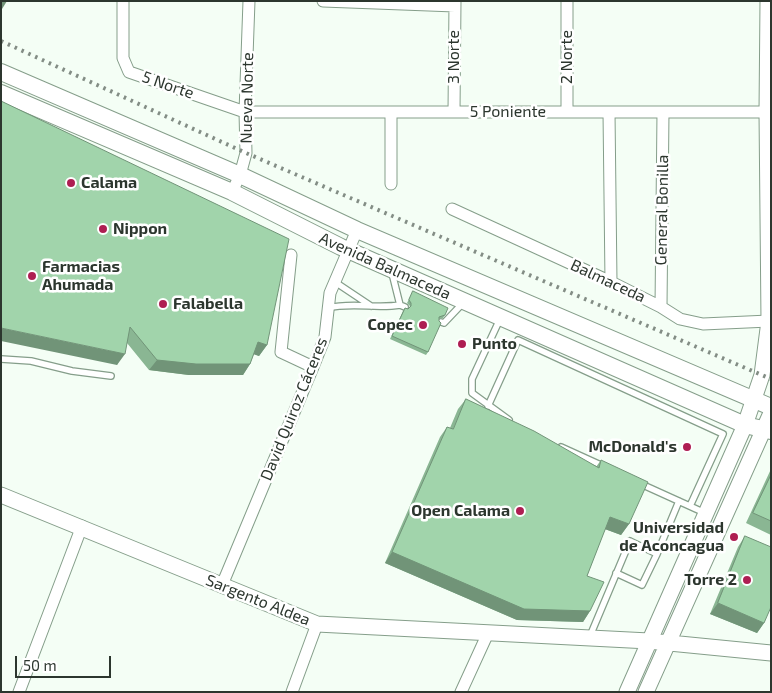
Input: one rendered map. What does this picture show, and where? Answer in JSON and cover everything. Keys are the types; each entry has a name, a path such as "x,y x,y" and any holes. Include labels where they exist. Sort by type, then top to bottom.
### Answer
{"main road":[{"name":"Avenida Balmaceda","path":"1,72 240,175 357,230 771,407"},
{"name":"Avenida Balmaceda","path":"1,93 232,192 349,251 500,318 745,425 768,429"}],"street":[{"name":"5 Norte","path":"123,1 123,58 129,72 245,112"},
{"name":"Nueva Norte","path":"232,192 240,175 246,153 245,112 249,1"},
{"path":"323,1 455,3"},
{"name":"2 Norte","path":"567,1 567,112"},
{"path":"627,692 745,425 762,375 769,321 768,1"},
{"name":"3 Norte","path":"454,112 455,3"},
{"name":"5 Poniente","path":"245,112 769,112"},
{"path":"391,112 391,184"},
{"path":"609,112 611,282"},
{"name":"General Bonilla","path":"661,307 663,112"},
{"name":"Balmaceda","path":"452,209 611,282 661,307 680,319 703,324 769,321"},
{"name":"David Quiroz Cáceres","path":"222,586 325,337 328,308 334,282 357,230"},
{"path":"291,255 281,352 313,367"},
{"path":"646,692 768,429 771,412"},
{"name":"Sargento Aldea","path":"1,494 35,510 82,526 222,586 318,624 650,640 771,653"},
{"path":"19,692 82,526"},
{"path":"292,692 318,624"},
{"path":"462,692 488,633"}],"lane":[{"path":"328,308 343,306 402,306 392,270"},
{"path":"334,282 373,307"},
{"path":"441,322 444,323 464,302"},
{"path":"500,318 472,379 472,393 512,423"},
{"path":"488,406 518,340 723,434 690,506"},
{"path":"1,359 32,361 72,371 111,376"},
{"path":"553,444 612,470"},
{"path":"636,481 706,514"},
{"path":"616,573 642,585 679,501"},
{"path":"589,638 630,541 657,554"}],"building":[{"name":"Calama","path":"1,101 289,239 267,345 258,342 250,364 196,364 157,360 130,327 125,354 1,328"},
{"path":"413,291 448,308 445,315 439,317 441,323 428,352 392,336 405,308 408,309 411,306 409,300"},
{"name":"Open Calama","path":"466,399 534,431 599,468 601,460 648,482 629,524 610,517 587,576 604,582 590,611 524,609 392,552 447,427 453,429"},
{"path":"771,475 771,521 753,513"},
{"name":"Torre 2","path":"745,536 771,547 771,607 764,623 718,603"}],"railway":[{"path":"1,41 246,153 771,379"}],"place":[{"name":"Calama","path":"71,183"},
{"name":"Nippon","path":"103,229"},
{"name":"Farmacias Ahumada","path":"32,276"},
{"name":"Falabella","path":"163,304"},
{"name":"Copec","path":"423,325"},
{"name":"Punto","path":"462,344"},
{"name":"McDonald's","path":"687,447"},
{"name":"Open Calama","path":"520,511"},
{"name":"Universidad de Aconcagua","path":"734,537"},
{"name":"Torre 2","path":"747,580"}]}
